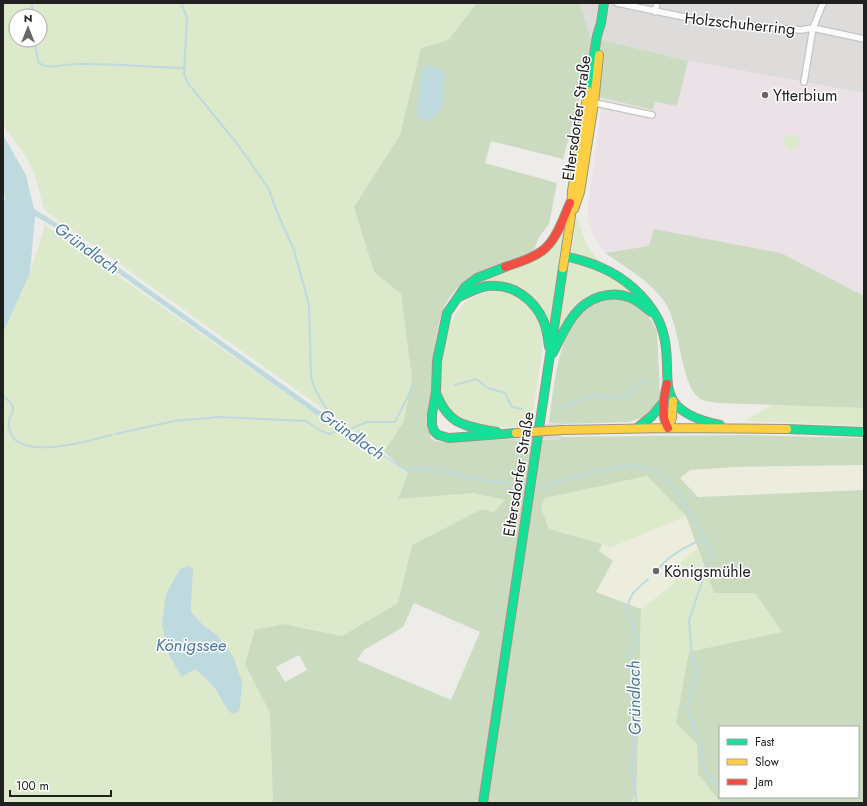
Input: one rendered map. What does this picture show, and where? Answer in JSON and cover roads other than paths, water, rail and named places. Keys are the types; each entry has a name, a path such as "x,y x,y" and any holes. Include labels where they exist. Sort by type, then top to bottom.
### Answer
{"main road":[{"name":"Eltersdorfer Straße","path":"572,216 571,198 601,37 601,23 604,3"},
{"name":"Eltersdorfer Straße","path":"483,803 565,256 572,216 580,192 590,102"},
{"path":"571,198 563,220 551,242 542,251 527,259 477,278 465,287 448,313 444,324 437,361 436,392 433,403 432,419 434,431 438,435 449,438 484,436 502,433 636,428 864,432"},
{"path":"565,256 594,265 616,276 636,290 646,301 655,315 662,328 665,342 668,401 664,421 668,428"},
{"path":"458,298 478,289 490,286 501,286 513,289 524,295 538,310 545,324 550,360"},
{"path":"550,360 567,324 578,309 589,300 602,296 616,295 632,298 655,315"},
{"path":"436,392 443,411 450,418 474,428 502,433"},
{"path":"636,428 653,416 668,401"},
{"path":"668,401 694,418 737,429"}],"street":[{"name":"Holzschuherring","path":"617,3 708,22 801,30 813,28 823,3"},
{"path":"655,12 656,3"},
{"path":"804,82 813,28 864,39"},
{"path":"590,102 652,115"}],"water":[{"path":"427,64 445,73 442,107 431,121 417,117 421,73"},
{"path":"3,135 26,175 34,209 55,222 331,419 328,423 52,226 35,216 30,273 3,333 3,208 5,197 3,192"},
{"name":"Königssee","path":"188,566 193,569 191,612 203,625 218,636 234,658 242,682 240,708 238,712 232,714 214,687 195,669 182,677 168,653 162,624 166,594 180,569"}],"waterway":[{"path":"32,3 32,8"},
{"path":"181,3 187,18 184,73 187,82 238,145 269,189 274,205 294,250 309,305 311,377 318,395 337,424"},
{"path":"36,48 38,62 46,66 103,64 184,69"},
{"path":"455,385 476,379 488,388 505,393 512,407 522,409"},
{"path":"558,408 594,395 615,399 626,396 636,384 648,383"},
{"path":"345,431 367,422 395,422 413,386 415,387"},
{"path":"3,396 13,409 9,422 9,428 14,439 24,445 54,447 71,445 111,435"},
{"path":"116,434 174,421 219,417 306,421 321,431 329,434 341,428"},
{"name":"Gründlach","path":"328,419 401,467 408,470 413,468 452,472 468,478 528,486"},
{"name":"Gründlach","path":"533,487 543,486 608,468 637,466 650,469 662,477 673,487 683,500 712,553 689,620 692,658 696,673 687,710 701,743 704,770 719,787"},
{"name":"Gründlach","path":"660,567 675,554 704,538"},
{"name":"Gründlach","path":"635,803 636,798 633,775 635,699 630,660 637,641 635,630 627,609 633,593 648,579"},
{"name":"Gründlach","path":"729,798 734,803"}],"place":[{"name":"Ytterbium","path":"765,95"},
{"name":"Königsmühle","path":"656,571"}]}
